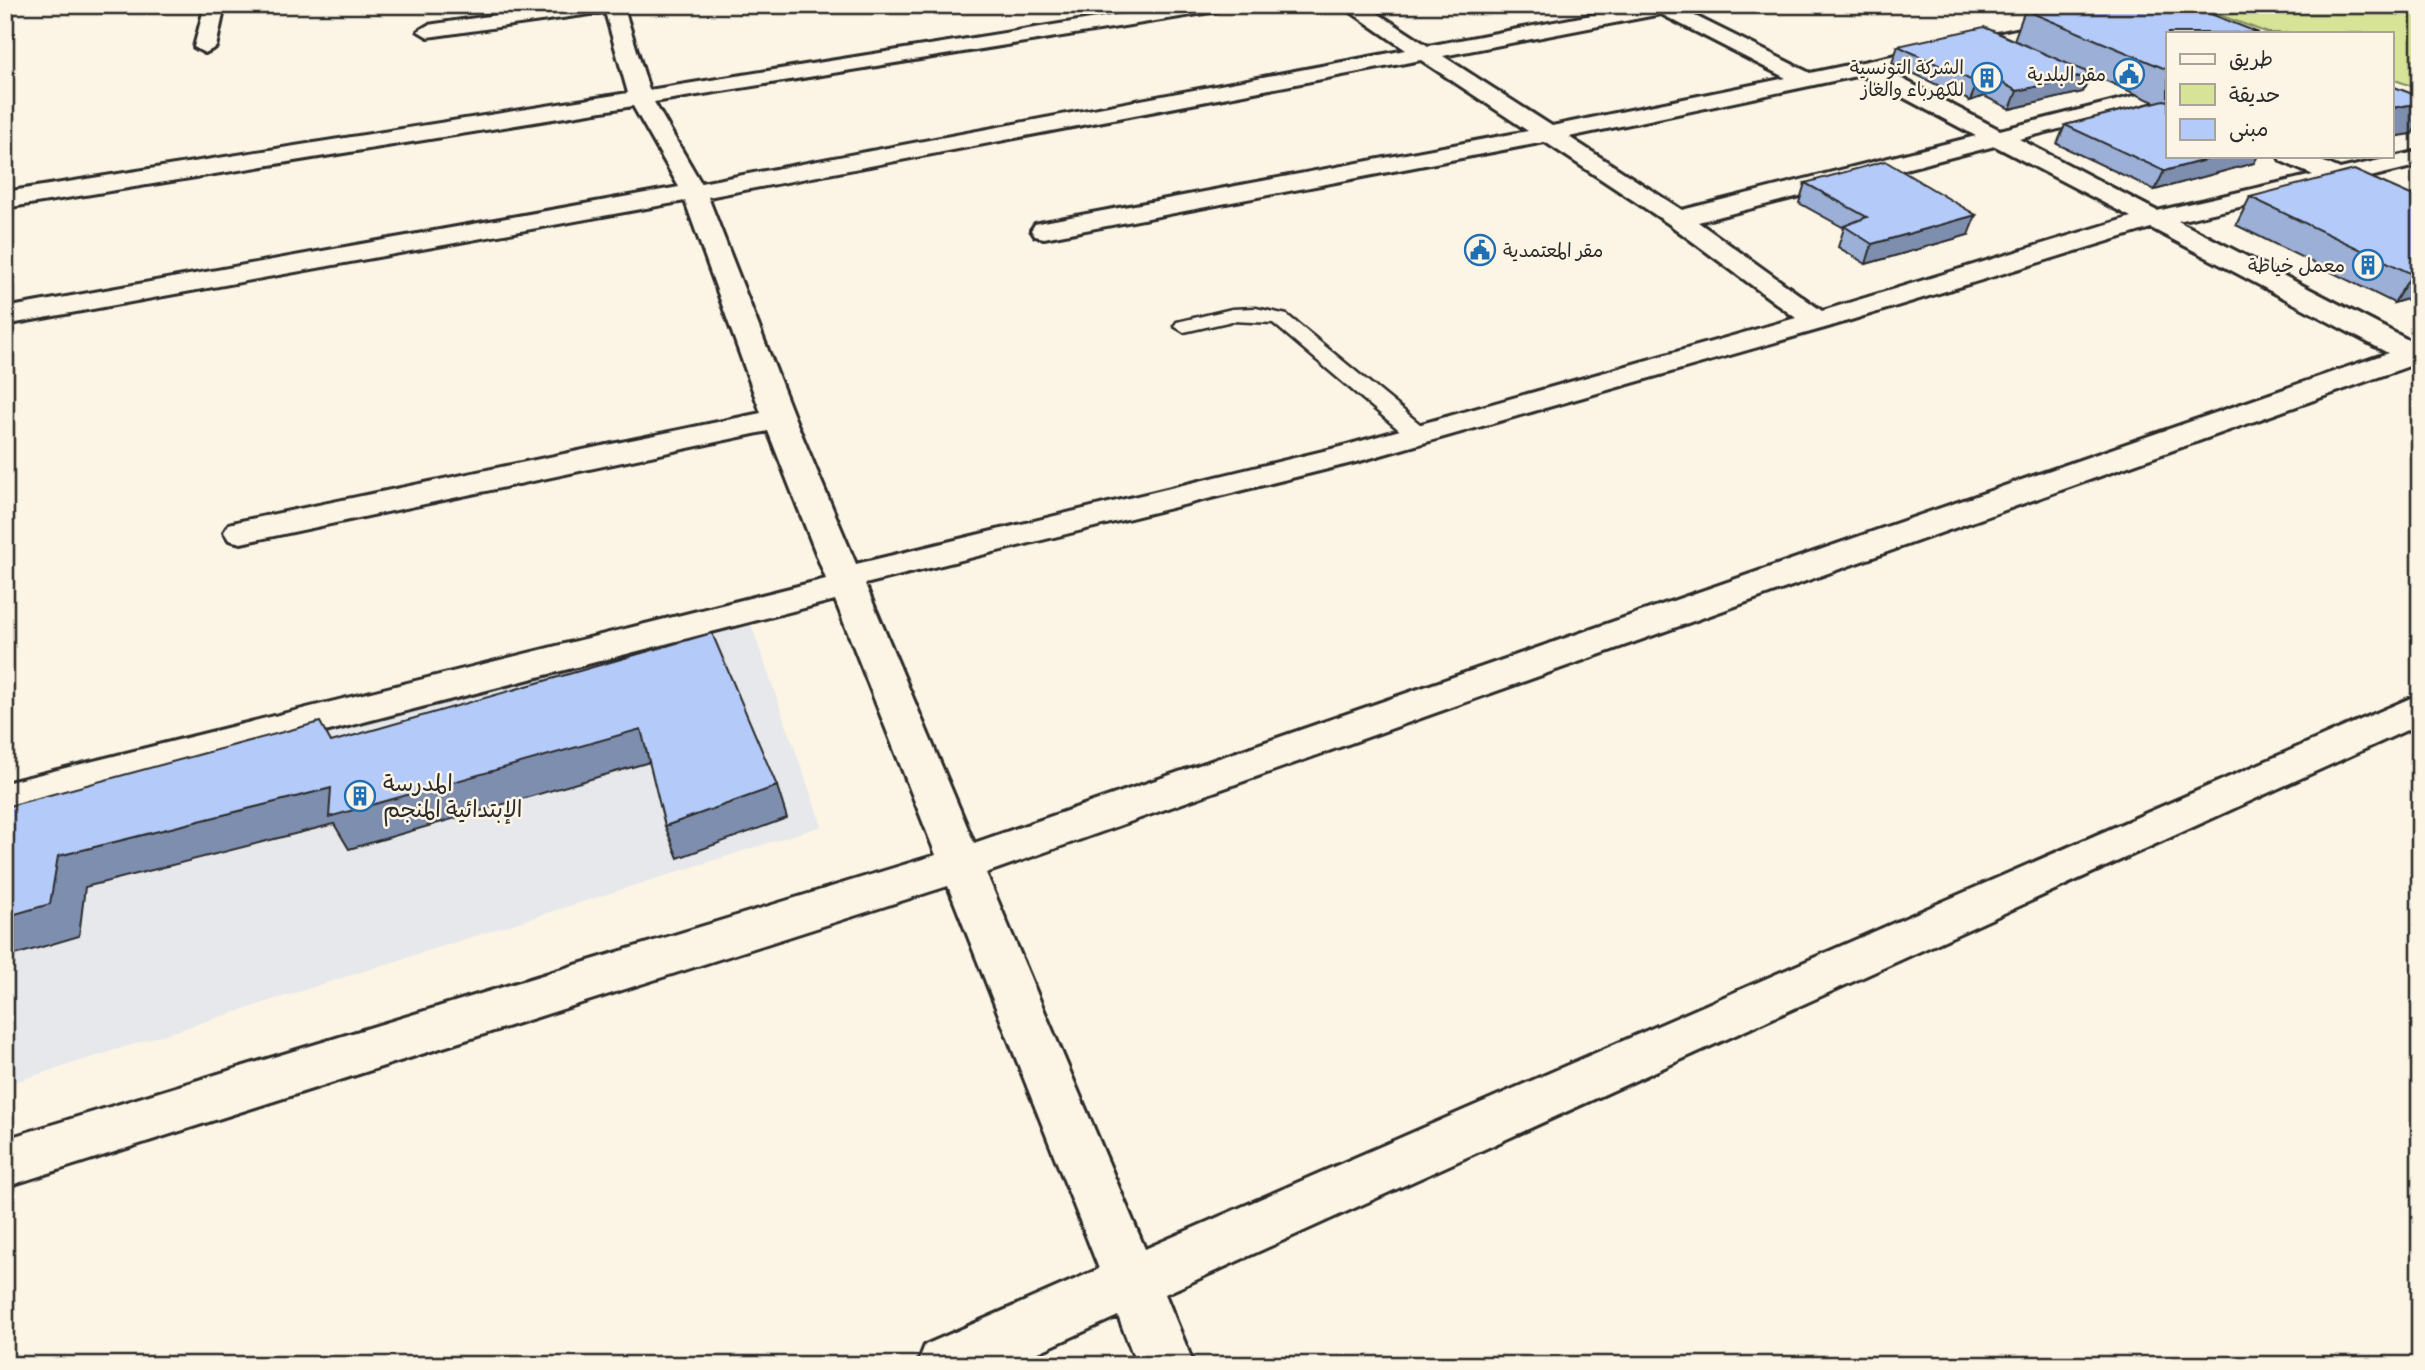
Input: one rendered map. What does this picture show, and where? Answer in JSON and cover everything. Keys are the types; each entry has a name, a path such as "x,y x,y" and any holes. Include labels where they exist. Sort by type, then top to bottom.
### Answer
{"street":[{"path":"205,47 215,5"},
{"path":"428,31 611,5 641,100 694,192 779,419 959,865 1166,1365"},
{"path":"5,200 641,100 1217,5"},
{"path":"1352,5 1678,219 1818,321"},
{"path":"5,317 694,192 1660,7 1808,80"},
{"path":"1044,230 1550,134 2091,21"},
{"path":"1862,67 2417,355"},
{"path":"1678,219 2146,100"},
{"path":"2295,158 2420,213"},
{"path":"5,799 1349,454 1818,321 2156,219 2420,158"},
{"path":"5,1163 959,865 2417,355"},
{"path":"241,532 779,419"},
{"path":"945,1365 2420,708"}],"lane":[{"path":"1184,326 1242,313 1261,312 1280,319 1418,434"}],"shaded area":[{"path":"748,616 822,826 5,1085 5,821"}],"green space":[{"path":"2192,5 2420,5 2420,89 2394,80 2394,32 2265,32"}],"building":[{"path":"2048,5 2188,5 2256,32 2166,32 2166,69 2025,10"},
{"path":"1984,27 2091,74 2017,91 1991,77 1977,83 1898,46"},
{"path":"2394,87 2420,97 2420,103 2394,108"},
{"path":"2164,100 2166,158 2213,158 2164,171 2065,125"},
{"path":"1885,161 1976,215 1872,244 1844,226 1867,217 1805,183"},
{"path":"2354,170 2420,199 2420,272 2412,274 2250,197"},
{"path":"712,633 777,786 665,826 641,729 329,817 331,788 58,856 50,904 5,917 5,807 320,722 331,742"}],"place":[{"name":"مقر البلدية","path":"2129,74"},
{"name":"الشركة التونسية للكهرباء والغاز","path":"1987,78"},
{"name":"مقر المعتمدية","path":"1480,250"},
{"name":"معمل خياطة","path":"2368,265"},
{"name":"المدرسة الإبتدائية المنجم","path":"360,796"}]}
